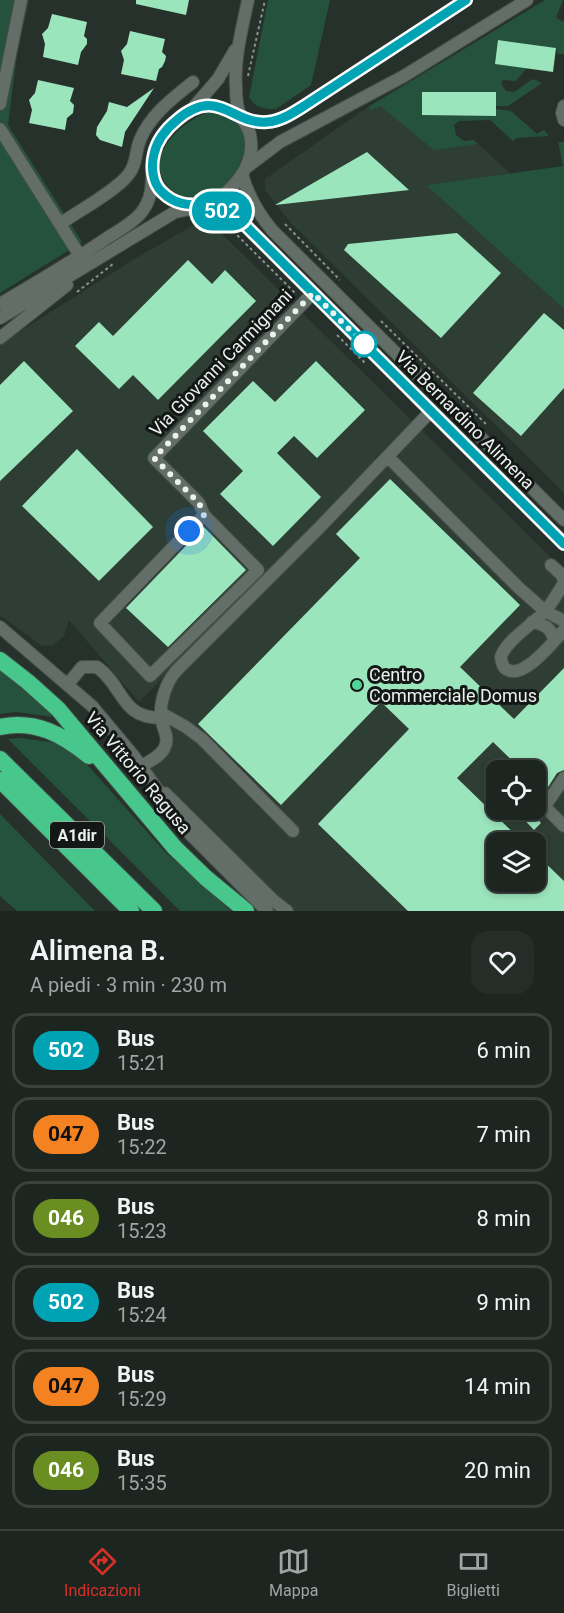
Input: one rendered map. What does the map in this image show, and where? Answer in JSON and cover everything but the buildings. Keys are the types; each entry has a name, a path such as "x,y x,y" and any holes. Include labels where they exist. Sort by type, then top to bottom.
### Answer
{"highway":[{"name":"Via Vittorio Ragusa","path":"0,660 57,709 175,848 246,911"},
{"path":"0,727 19,724 44,728 62,736 76,745 121,784"},
{"name":"A1dir","path":"0,759 154,911"},
{"name":"A1dir","path":"0,780 131,911"}],"street":[{"path":"0,104 21,0"},
{"path":"244,171 251,151 251,140 249,129 240,116 236,77 248,0"},
{"path":"193,108 217,106 252,121 265,123 290,115 466,0"},
{"path":"0,318 175,212 202,206 230,189 244,171 280,142 404,76 527,0"},
{"path":"0,304 80,256 133,221 141,213 150,198 153,156 162,135 193,108 218,79 240,41"},
{"path":"60,224 127,177 135,163 140,140 149,124 168,102 194,82"},
{"path":"564,106 562,113 564,120"},
{"path":"0,129 80,256"},
{"name":"Via Bernardino Alimena","path":"244,171 246,189 255,208 272,230 564,520"},
{"path":"153,175 159,189 169,198 185,205 202,206"},
{"name":"Via Bernardino Alimena","path":"202,206 240,220 564,544"},
{"path":"0,338 103,256"},
{"name":"Via Giovanni Carmignani","path":"204,515 199,503 154,458 313,293"},
{"path":"141,766 165,748 166,734 161,716 166,688 176,671 431,411"},
{"path":"388,457 504,573 545,611 564,621"},
{"path":"204,515 258,570 150,676 100,623 204,515"},
{"path":"551,565 564,578 545,611 513,641 501,657 502,664 506,669 512,671 523,669 564,630"},
{"path":"532,622 548,627 552,631 554,641"},
{"path":"0,627 69,684 103,717 186,830 267,911"},
{"path":"69,684 82,667 97,667 137,713 148,718 161,716 186,727 202,739 293,831"},
{"path":"546,796 564,778"},
{"path":"153,783 181,807 274,901 287,911"},
{"path":"546,808 564,826"}],"path":[{"path":"247,82 265,0"},
{"path":"230,228 280,279"},
{"path":"73,294 116,262"}],"shaded area":[{"path":"380,105 434,149 478,144 510,173 426,185 564,309 564,493 290,222 265,190 265,179 368,107 371,110"},
{"path":"192,226 220,232 564,570 564,911 273,911 207,845 140,758 155,753 163,743 166,675 139,702 69,620 64,636 53,645 42,646 0,615 0,344 136,258"}],"green space":[{"path":"0,0 29,0 17,54 8,125 82,242 0,293"},
{"path":"268,0 330,0 311,85 276,109 260,107 254,104 249,97"},
{"path":"545,0 563,0 556,18 564,22 564,54 558,54 556,48 498,40 527,68 516,81 503,80 501,84 506,91 514,92 533,79 542,83 508,106 496,106 496,92 422,92 422,114 496,116 496,109 511,111 537,134 544,130 549,136 516,138 513,141 490,120 459,121 454,125 456,135 464,141 474,140 478,144 434,150 380,106 371,110 368,107"},
{"path":"209,112 230,116 242,127 245,142 242,159 233,176 221,190 205,198 189,199 176,193 166,184 160,173 160,162 163,151 178,131 199,116"},
{"path":"558,142 564,142 564,309 426,185 563,166"},
{"path":"0,668 30,693 53,717 16,712 0,714"},
{"path":"21,738 56,743 83,760 166,853 231,911 180,911 8,739"},
{"path":"0,814 95,911 17,911 0,896"}],"bus line":[{"name":"502","path":"466,0 279,120 252,121 217,106 193,108 168,127 162,135 153,156 153,175 159,189 172,200 191,206 206,205 228,213 245,225 564,544"}],"place":[{"name":"Centro Commerciale Domus","path":"357,685"}],"route":[{"path":"189,531 204,515 199,503 154,458 313,293 364,344"}]}
